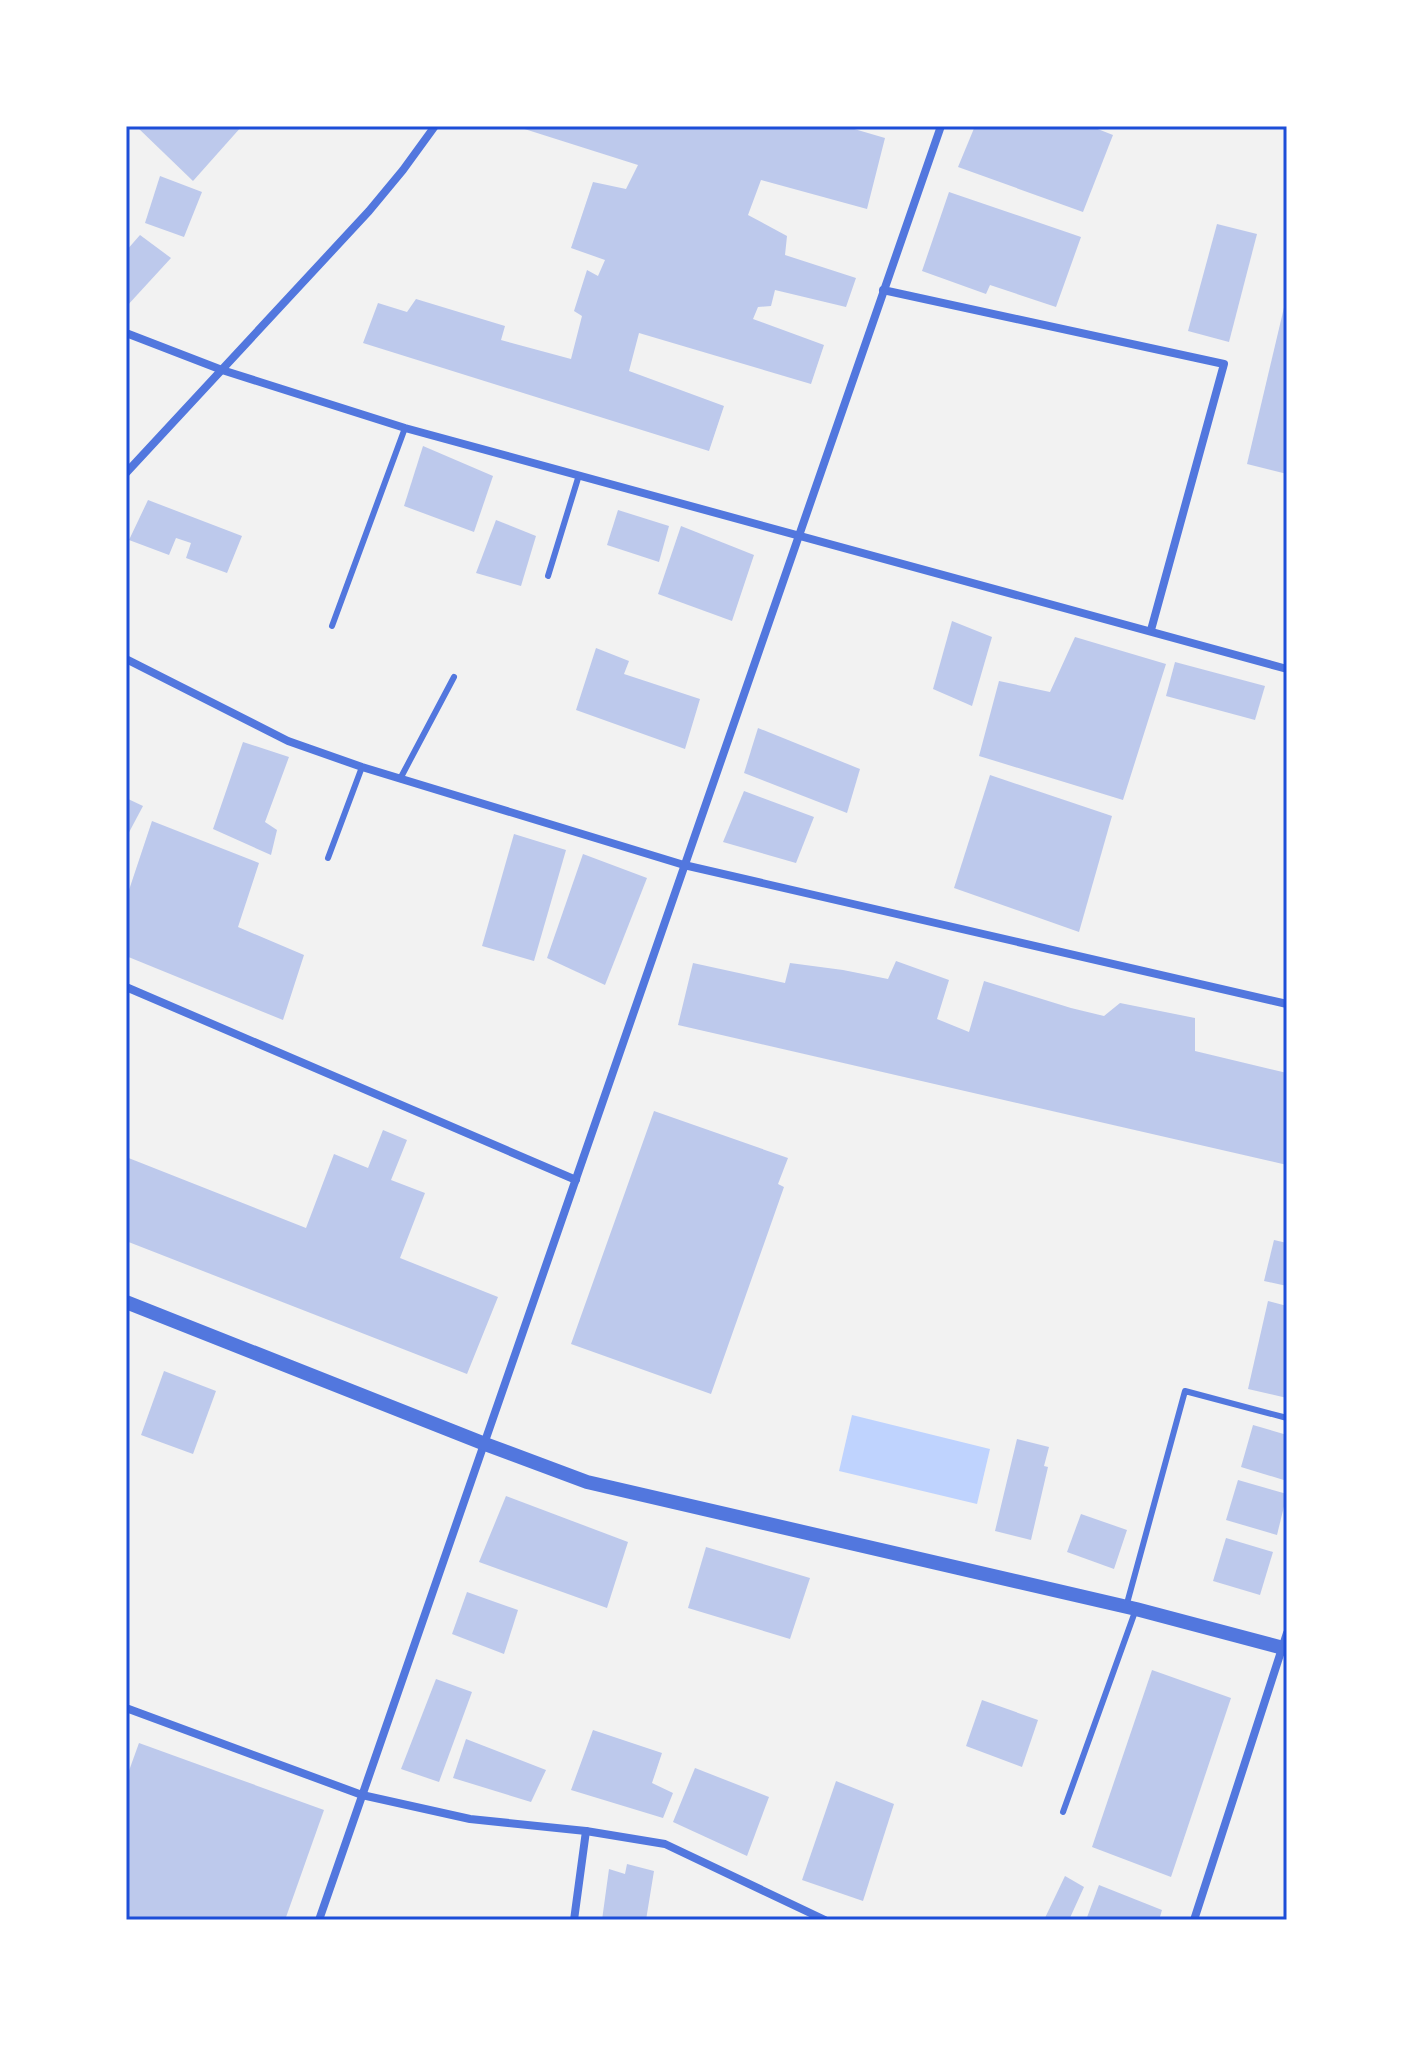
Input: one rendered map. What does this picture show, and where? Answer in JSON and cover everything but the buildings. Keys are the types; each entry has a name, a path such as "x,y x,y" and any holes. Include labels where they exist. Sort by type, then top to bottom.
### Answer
{"street":[{"path":"126,473 369,211 435,126"},
{"path":"319,1920 941,126"},
{"path":"883,290 1224,364 1151,630"},
{"path":"126,333 222,370 405,428 1287,669"},
{"path":"126,659 288,741 400,779 684,865 1287,1004"},
{"path":"126,987 576,1180"},
{"path":"126,1302 587,1482 1131,1608 1285,1648"},
{"path":"1198,1919 1285,1648 1287,1633"},
{"path":"126,1708 362,1795 470,1819 586,1831 665,1844 825,1920"},
{"path":"574,1920 586,1831"}],"lane":[{"path":"332,626 405,428"},
{"path":"548,576 579,475"},
{"path":"400,779 454,677"},
{"path":"328,858 362,767"},
{"path":"1063,1812 1131,1608 1185,1391 1287,1418"}],"water":[{"path":"852,1415 990,1449 977,1504 839,1471"}]}
